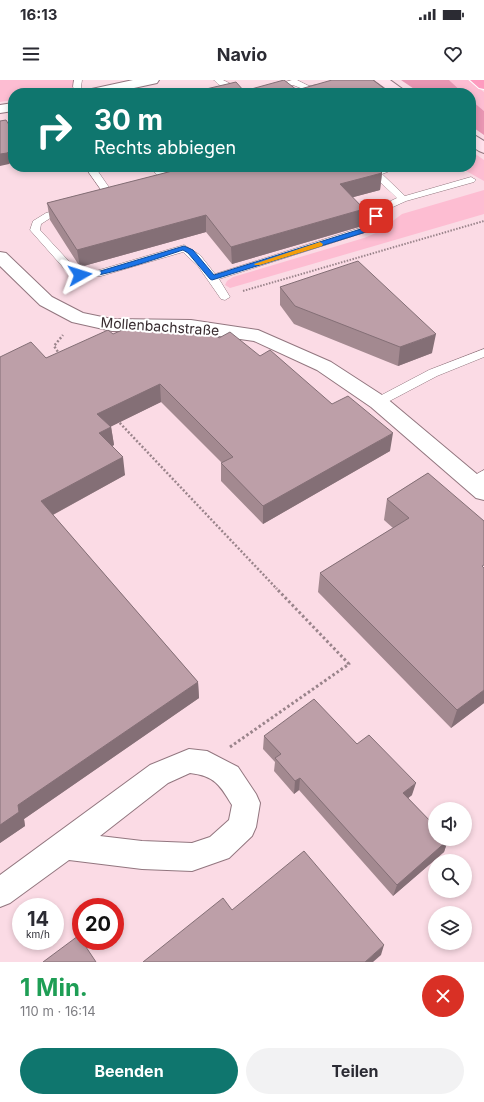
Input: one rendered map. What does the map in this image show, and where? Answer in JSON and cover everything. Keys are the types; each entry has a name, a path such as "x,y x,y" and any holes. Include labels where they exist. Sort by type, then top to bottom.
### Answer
{"highway":[{"path":"477,80 484,85"}],"main road":[{"path":"381,80 393,88"}],"street":[{"path":"119,88 152,80"},
{"name":"Mollenbachstraße","path":"0,257 46,301 78,318 112,325 190,326 258,336 324,366 378,402 480,483"},
{"path":"0,893 65,846 159,774 189,761 207,763 229,776 246,803 242,828 219,848 192,857 142,855 65,846"}],"lane":[{"path":"218,80 224,85 232,88"},
{"path":"273,88 294,82 306,88"},
{"path":"312,88 329,84"},
{"path":"93,172 111,199"},
{"path":"156,188 170,184 159,172"},
{"path":"374,172 403,199"},
{"path":"212,278 366,229 381,209 403,199 471,180"},
{"path":"81,207 49,215 36,223 35,230 73,272 80,275 97,274 184,248 191,252 225,297"},
{"path":"378,402 433,373 484,353"}],"path":[{"path":"252,288 484,221"},
{"path":"61,358 54,346 78,318"},
{"path":"112,416 349,664 207,763"}],"shaded area":[{"path":"0,80 79,80 75,88 8,88 8,101 0,102"},
{"path":"401,80 449,80 458,88 413,88"},
{"path":"449,80 468,80 484,92 484,111 476,104 476,88 458,88"},
{"path":"476,104 484,111 484,135 476,129"},
{"path":"476,154 484,160 484,181 468,172 476,172"},
{"path":"484,190 484,214 230,288 225,285 227,281 233,277 364,238 378,232 402,214"}],"building":[{"path":"284,80 294,88 255,88"},
{"path":"332,80 373,80 383,88 304,88"},
{"path":"236,82 241,88 210,88"},
{"path":"6,120 8,123 8,152 0,154 0,121"},
{"path":"168,172 382,173 340,184 364,209 231,247 206,215 77,250 47,203"},
{"path":"358,261 436,334 400,347 295,306 280,287"},
{"path":"127,328 210,330 219,338 230,332 260,356 270,350 332,404 348,396 393,433 263,506 221,463 233,457 160,384 97,414 111,427 99,433 123,457 41,501 198,682 18,805 19,812 0,825 0,357 31,342 46,358 108,330 113,334"},
{"path":"428,473 484,521 484,565 482,566 484,568 484,690 457,710 320,573 409,518 387,499"},
{"path":"314,699 357,744 369,735 416,783 403,793 428,819 428,846 441,846 432,854 428,854 428,858 397,885 300,778 295,781 275,758 281,754 264,736"},
{"path":"304,851 384,945 365,962 143,962 223,898 232,910"},
{"path":"72,940 72,950 88,950 96,962 43,962 59,950 64,950 64,946"}],"slow traffic":[{"path":"257,264 320,244"}],"route":[{"path":"80,275 97,274 184,248 191,252 212,278 366,229 376,216"}]}
